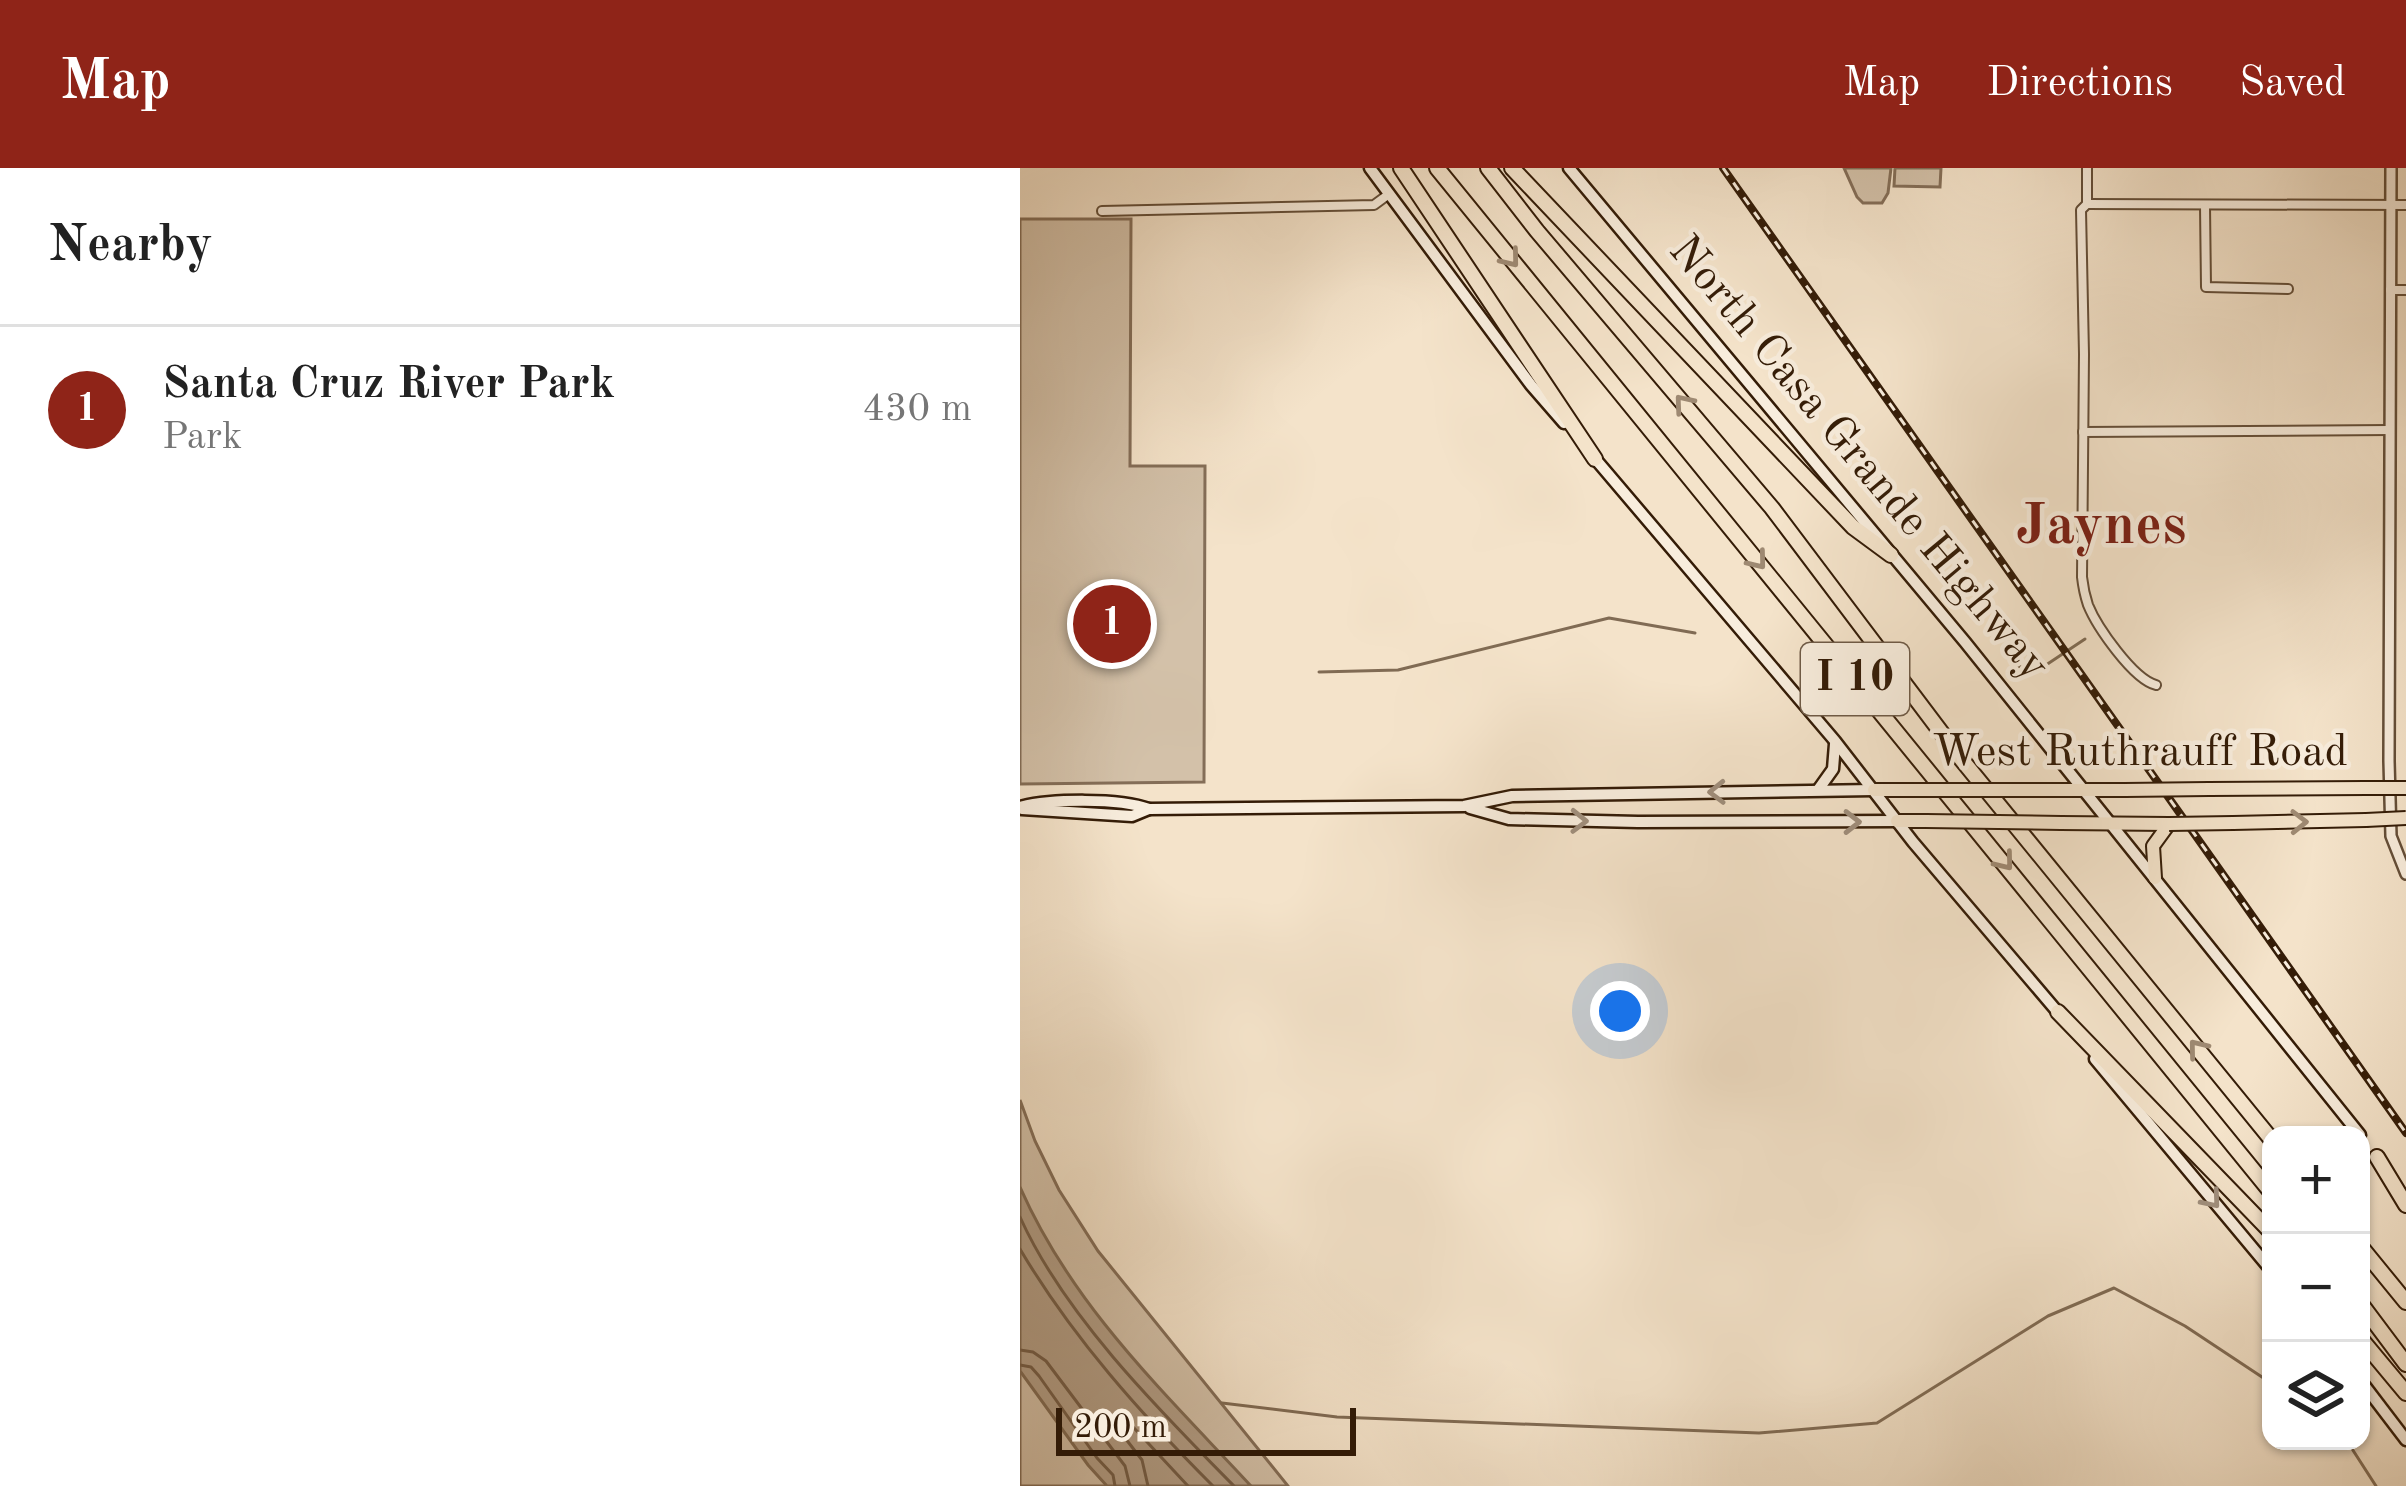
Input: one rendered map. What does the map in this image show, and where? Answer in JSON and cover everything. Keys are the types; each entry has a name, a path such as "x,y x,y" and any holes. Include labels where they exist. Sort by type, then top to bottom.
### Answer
{"highway":[{"path":"1401,168 1595,459"},
{"name":"I 10","path":"1437,168 2262,1181"},
{"name":"I 10","path":"1488,168 1772,508 1962,760 2262,1128"},
{"path":"1512,168 1853,527 1891,555"},
{"path":"2058,1012 2262,1223"},
{"path":"2377,1157 2406,1200"},
{"path":"2370,1258 2406,1302"},
{"path":"2370,1316 2406,1364"},
{"path":"2364,1342 2406,1393"}],"main road":[{"path":"1370,168 1531,385 1835,741 1912,842 2262,1259"},
{"name":"North Casa Grande Highway","path":"1569,168 2084,790 2354,1126"},
{"path":"1818,790 1833,769 1835,741"},
{"name":"West Ruthrauff Road","path":"1874,790 2406,788"},
{"path":"1020,808 1037,802 1132,802 1149,809 1464,806 1512,796 1874,790"},
{"path":"1464,806 1509,819 1897,821"},
{"name":"West Ruthrauff Road","path":"1897,821 2163,826 2406,818"},
{"path":"2155,878 2153,846 2163,826"},
{"name":"North Casa Grande Highway","path":"2370,1147 2377,1157"},
{"path":"2370,1393 2406,1440"}],"street":[{"path":"2086,168 2086,204 2081,210 2081,577 2096,621 2136,674 2156,685"},
{"path":"2391,168 2389,761 2394,848 2406,874"},
{"path":"1102,211 1374,205 1389,194"},
{"path":"2086,204 2406,205"},
{"path":"2205,206 2206,286 2288,290"},
{"path":"2390,290 2406,290"},
{"path":"2083,432 2390,430"},
{"path":"2389,671 2403,671"}],"shaded area":[{"path":"1844,168 1891,168 1882,203 1863,203"},
{"path":"1895,168 1941,168 1940,187 1894,186"},
{"path":"1020,219 1131,219 1130,466 1205,466 1204,782 1020,784"},
{"path":"1020,1100 1059,1190 1098,1251 1288,1486 1020,1486"}],"water":[{"path":"1020,1187 1066,1271 1093,1309 1251,1486 1107,1486 1088,1465 1020,1371"}],"waterway":[{"path":"1319,672 1398,670 1609,618 1695,633"},
{"path":"2013,667 2046,665 2085,639"},
{"path":"1222,1403 1337,1417 1759,1433 1877,1423 2048,1316 2114,1288 2185,1326 2262,1377"},
{"path":"2353,1450 2376,1486"}],"railway":[{"path":"1723,168 2406,1133"}],"place":[{"name":"Santa Cruz River Park","path":"1112,624"}],"district":[{"name":"Jaynes","path":"2101,528"}]}
